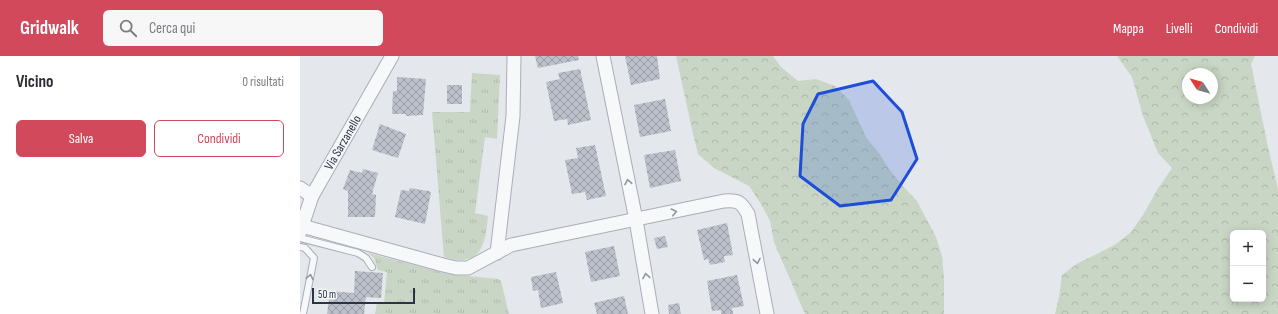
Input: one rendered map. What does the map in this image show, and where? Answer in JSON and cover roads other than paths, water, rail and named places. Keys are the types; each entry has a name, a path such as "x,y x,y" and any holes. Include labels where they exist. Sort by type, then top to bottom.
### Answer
{"street":[{"name":"Via Sarzanello","path":"301,232 312,196 392,56"},
{"path":"497,253 513,116 514,56"},
{"path":"603,56 636,220 652,314"},
{"path":"300,188 312,196"},
{"path":"301,232 456,268 468,268 511,246 547,237 735,200 743,206 748,214 767,314"}],"lane":[{"path":"301,232 358,253 366,258 372,267"},
{"path":"300,247 305,248 314,258 303,314"}]}
